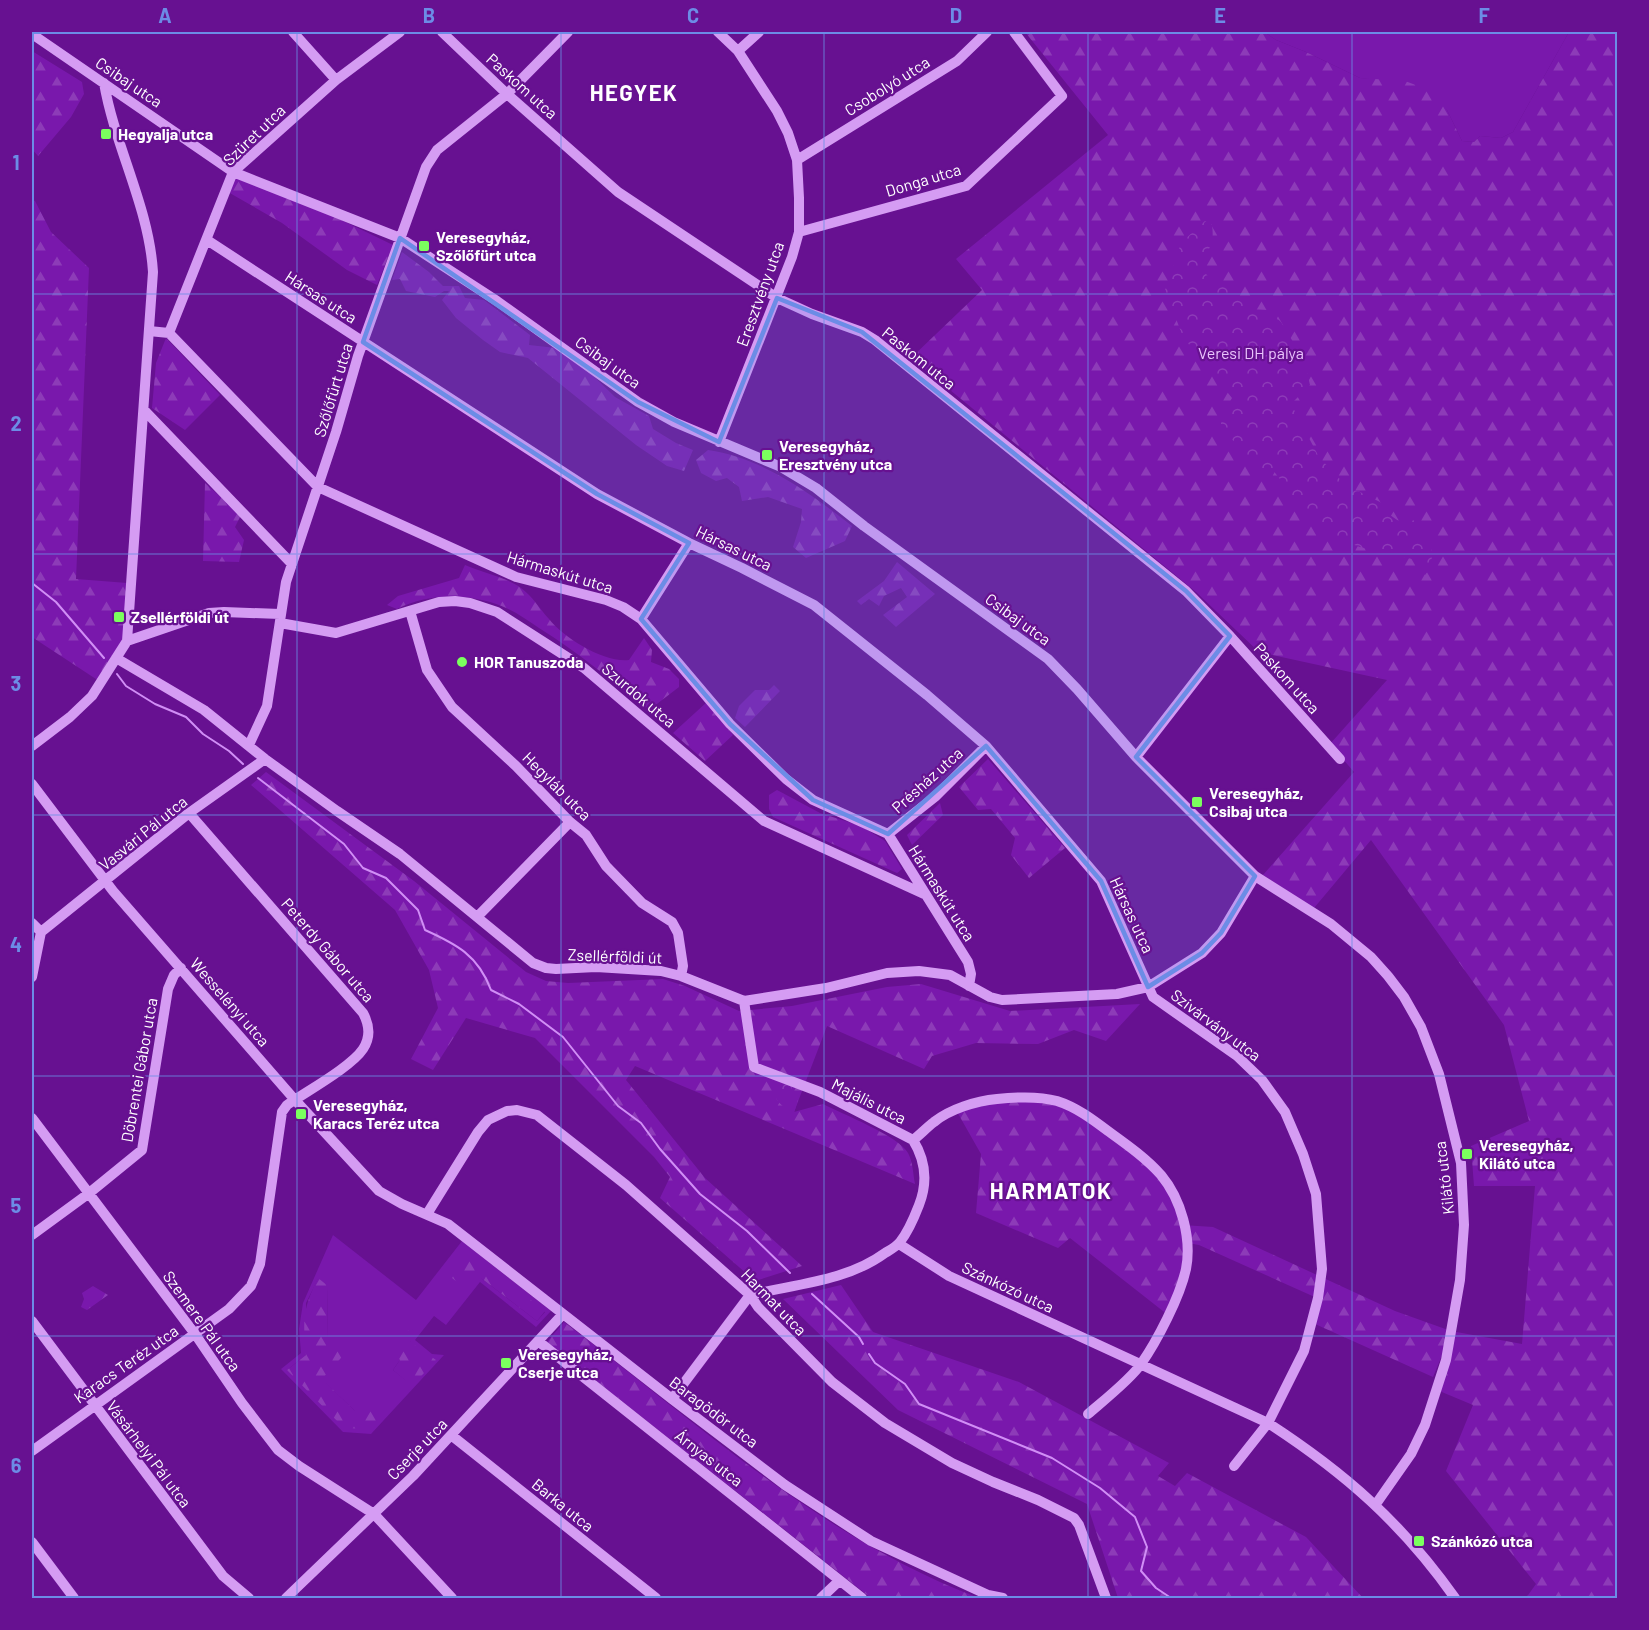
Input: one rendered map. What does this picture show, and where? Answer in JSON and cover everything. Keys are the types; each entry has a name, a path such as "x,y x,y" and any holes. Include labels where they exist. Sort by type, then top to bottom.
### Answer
{"street":[{"path":"293,32 336,80"},
{"name":"Szüret utca","path":"169,333 233,172 336,80 400,32"},
{"name":"Paskom utca","path":"442,32 507,94 618,192 777,298 812,314 862,332 875,340 1186,591 1230,636 1340,759"},
{"name":"Szőlőfürt utca","path":"249,745 267,706 286,582 363,342 426,167 437,150 507,94 568,32"},
{"name":"Eresztvény utca","path":"718,32 738,51 777,111 788,133 797,160 800,198 799,232 792,256 719,442"},
{"path":"738,51 759,32"},
{"name":"Csobolyó utca","path":"797,160 957,61 987,32"},
{"name":"Donga utca","path":"799,232 966,186 1062,96 1014,32"},
{"name":"Csibaj utca","path":"32,34 233,172 400,238 497,301 638,402 674,422 781,466 816,488 864,526 1048,659 1136,757 1255,876"},
{"path":"32,746 92,696 127,640 144,410 152,257 146,228 109,112 104,83"},
{"name":"Hársas utca","path":"207,240 597,494 814,605 927,695 986,746 1101,881 1148,987"},
{"path":"149,331 169,333"},
{"name":"Hármaskút utca","path":"169,333 318,487 516,577 606,600 623,607 641,619 730,724 786,779 813,800 888,834 968,962 971,974 969,986"},
{"path":"144,410 292,564"},
{"path":"641,619 689,543"},
{"name":"Szurdok utca","path":"127,640 209,614 224,612 280,618 336,633 438,602 470,603 497,612 584,668 764,822 924,894"},
{"name":"Hegyláb utca","path":"410,611 427,670 452,707 586,835 606,866 642,903 672,922 678,933 683,966 681,976"},
{"path":"1136,757 1230,636"},
{"name":"Zsellérföldi út","path":"116,658 204,710 337,812 400,854 533,963 546,968 631,968 661,971 681,976 744,1001"},
{"name":"Présház utca","path":"888,834 936,796 986,746"},
{"name":"Vasvári Pál utca","path":"41,932 189,813 265,759"},
{"name":"Wesselényi utca","path":"32,784 106,882 295,1100 379,1191 427,1214"},
{"name":"Peterdy Gábor utca","path":"189,813 363,1013 369,1024 369,1034 364,1047 355,1058 295,1100"},
{"path":"478,916 570,822"},
{"path":"744,1001 826,988 887,973 919,971 950,975 990,997 1002,1000 1117,994 1148,987 1202,953 1221,933 1255,876"},
{"name":"Kilátó utca","path":"1255,876 1304,906 1346,936 1371,957 1404,997 1420,1028 1438,1074 1461,1162 1464,1225 1460,1280 1446,1360 1425,1425 1411,1454 1376,1504"},
{"path":"32,923 41,932 32,977"},
{"name":"Döbrentei Gábor utca","path":"32,1235 142,1150 168,989 174,975 181,968"},
{"name":"Szivárvány utca","path":"1148,987 1153,997 1237,1056 1262,1080 1285,1112 1303,1154 1316,1194 1322,1269 1316,1307 1304,1351 1268,1423"},
{"name":"Majális utca","path":"744,1001 754,1067 820,1092 913,1140 920,1151 925,1178 919,1205 899,1244 876,1260 855,1272 750,1295"},
{"path":"913,1140 935,1121 956,1110 979,1103 1017,1098 1055,1101 1090,1118 1122,1141 1160,1174 1169,1186 1181,1212 1187,1243 1186,1268 1181,1286 1168,1316 1141,1365 1088,1414"},
{"name":"Karacs Teréz utca","path":"32,1451 230,1309 251,1286 260,1264 279,1120 287,1105 295,1100"},
{"name":"Harmat utca","path":"427,1214 478,1132 488,1120 507,1111 537,1115 626,1185 750,1295 758,1307 832,1382 885,1424 952,1462 1074,1518 1079,1525 1106,1599"},
{"name":"Szemere Pál utca","path":"32,1118 195,1334 242,1403 278,1450 374,1514 452,1599"},
{"name":"Baragödör utca","path":"427,1214 448,1224 785,1485 871,1541 977,1591 1003,1599"},
{"name":"Szánkózó utca","path":"899,1244 949,1276 1268,1423 1307,1448 1376,1504 1429,1562 1455,1599"},
{"path":"672,1399 750,1295"},
{"name":"Cserje utca","path":"286,1599 451,1435 563,1314"},
{"name":"Vásárhelyi Pál utca","path":"32,1321 223,1576 249,1599"},
{"name":"Árnyas utca","path":"538,1341 862,1599"},
{"path":"1234,1466 1268,1423"},
{"name":"Barka utca","path":"451,1435 656,1599"},
{"path":"32,1542 74,1599"},
{"path":"821,1599 839,1581"}],"highlighted area":[{"path":"400,238 638,402 719,442 777,298 862,332 1186,591 1230,636 1136,757 1255,876 1221,933 1202,953 1148,987 1101,881 986,746 888,834 813,800 730,724 641,619 689,543 597,494 363,342"}],"green space":[{"path":"1025,32 1264,32 1276,40 1360,78 1405,81 1429,90 1447,110 1462,141 1474,142 1480,136 1501,138 1513,132 1569,32 1617,32 1617,1598 1526,1598 1536,1584 1446,1471 1473,1405 1437,1390 1450,1336 1433,1377 1315,1324 1317,1298 1199,1245 1188,1243 1181,1286 1168,1315 1070,1238 1058,1248 976,1213 981,1154 956,1110 1006,1098 1069,1107 1160,1174 1182,1225 1213,1227 1395,1311 1451,1331 1522,1344 1535,1186 1474,1186 1471,1146 1529,1121 1504,1025 1371,840 1314,908 1263,875 1354,772 1330,744 1387,680 1259,652 1196,592 911,358 982,290 956,259 1108,135"},
{"path":"1264,32 1569,32 1513,132 1501,138 1480,136 1474,142 1462,141 1447,110 1377,80 1360,78 1276,40"},
{"path":"32,51 82,82 84,94 71,117 38,156 32,149"},
{"path":"236,178 333,216 393,245 377,285 347,270 282,223 228,192"},
{"path":"32,200 35,201 51,232 89,268 76,579 127,583 124,637 99,681 32,637"},
{"name":"Veresi DH pálya","path":"1205,221 1212,225 1213,235 1212,243 1202,259 1203,271 1213,281 1226,284 1241,297 1249,309 1268,310 1281,322 1304,360 1310,385 1291,404 1319,457 1350,490 1358,491 1388,506 1390,515 1400,522 1417,520 1431,542 1432,566 1425,575 1412,559 1360,547 1318,532 1286,492 1283,483 1272,469 1255,468 1248,463 1235,442 1221,431 1221,417 1232,398 1183,337 1165,290 1174,269 1174,258 1183,241"},
{"path":"402,252 429,272 443,286 459,286 465,298 484,300 530,335 529,345 556,348 581,364 615,397 649,416 653,429 693,450 684,471 667,466 636,445 528,358 500,352 483,340 456,318 442,300 449,291 444,291 435,297 406,291 400,279 392,280"},
{"path":"166,338 220,395 185,430 152,408 156,363"},
{"path":"708,450 728,454 767,469 820,501 852,526 845,541 806,558 793,547 801,522 802,509 768,497 742,501 739,487 727,478 716,481 701,473 696,460"},
{"path":"205,483 241,515 235,527 244,540 239,562 203,561"},
{"path":"897,562 935,594 896,627 883,615 907,597 901,588 884,596 879,606 869,599 861,605 857,601 884,581"},
{"path":"465,565 516,584 564,634 585,648 608,658 629,660 644,638 652,650 651,662 669,669 679,679 679,687 649,710 553,637 515,612 487,601 448,596 422,600 397,609 387,605 398,596 459,578"},
{"path":"774,685 780,691 745,727 735,718 739,706 755,690 769,690"},
{"path":"707,702 733,735 705,761 673,733"},
{"path":"988,759 1065,848 1029,878 1011,855 1015,838 991,809 978,810 959,787"},
{"path":"266,772 414,881 526,972 546,981 568,983 663,979 685,986 739,1011 792,1006 887,987 921,984 1010,1011 1140,1004 1106,1041 1074,1030 1038,1044 976,1043 932,1056 924,1069 827,1026 794,1112 823,1104 894,1140 908,1153 915,1184 635,1066 626,1080 705,1178 802,1266 755,1281 660,1198 670,1177 654,1157 535,1038 466,1018 433,1070 411,1059 438,1008 429,970 395,910 251,785"},
{"path":"777,790 820,813 861,826 885,841 902,869 897,873 773,817 769,809 769,795"},
{"path":"940,803 943,815 912,845 907,835"},
{"path":"779,1078 793,1083 790,1093 798,1100 794,1113 782,1105 775,1096 772,1087"},
{"path":"333,1235 416,1300 462,1241 551,1311 536,1327 480,1282 446,1325 434,1316 415,1340 432,1354 444,1355 371,1434 343,1432 281,1369 301,1353 299,1329 303,1303","holes":["481,1278 545,1312 537,1321","318,1279 328,1287 327,1337 321,1379 355,1411 287,1370 306,1355 306,1303","413,1329 410,1342 412,1385 393,1370 400,1360"]},
{"path":"464,1248 545,1311 537,1321 481,1278 468,1291 446,1273"},
{"path":"318,1278 328,1286 327,1337 349,1349 322,1379 355,1411 368,1403 382,1417 371,1429 344,1428 287,1370 306,1355 304,1333 306,1307"},
{"path":"841,1285 873,1332 1019,1382 1169,1463 1158,1476 1175,1486 1187,1473 1306,1537 1363,1598 1118,1598 1087,1504 898,1410 783,1299"},
{"path":"93,1286 108,1295 87,1310 81,1307 84,1299 82,1293"},
{"path":"564,1322 712,1438 814,1511 866,1544 922,1573 979,1598 871,1598 547,1342"},
{"path":"413,1329 417,1332 410,1342 436,1360 412,1386 393,1370 400,1360 392,1349 396,1335"}],"waterway":[{"path":"32,583 56,602 104,658"},
{"path":"117,674 126,686 155,704 186,717 203,734 229,751 243,764"},
{"path":"258,778 344,844 363,868 386,878 418,910 425,930 447,940 473,959 491,990 519,1004 563,1037 618,1106 641,1123 660,1149 700,1194 747,1231 790,1273"},
{"path":"812,1294 859,1337 863,1344"},
{"path":"869,1354 875,1363 905,1384 919,1404 1052,1458 1100,1488 1135,1517 1147,1547 1141,1571 1156,1588 1171,1598"}],"place":[{"name":"Hegyalja utca","path":"106,134"},
{"name":"Veresegyház, Szőlőfürt utca","path":"424,246"},
{"name":"Veresegyház, Eresztvény utca","path":"767,455"},
{"name":"Zsellérföldi út","path":"119,617"},
{"name":"HOR Tanuszoda","path":"462,662"},
{"name":"Veresegyház, Csibaj utca","path":"1197,802"},
{"name":"Veresegyház, Karacs Teréz utca","path":"301,1114"},
{"name":"Veresegyház, Kilátó utca","path":"1467,1154"},
{"name":"Veresegyház, Cserje utca","path":"506,1363"},
{"name":"Szánkózó utca","path":"1419,1541"}],"district":[{"name":"HEGYEK","path":"634,93"},
{"name":"HARMATOK","path":"1051,1191"}]}
